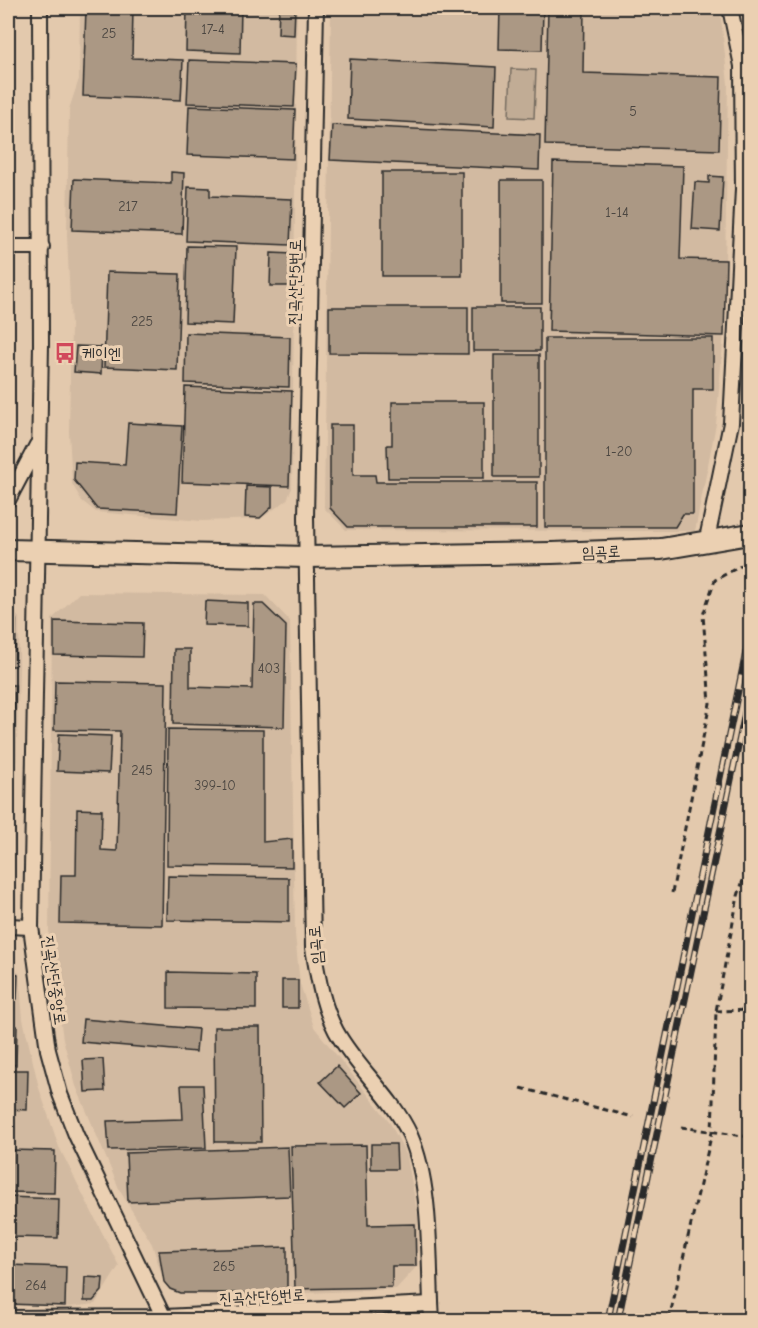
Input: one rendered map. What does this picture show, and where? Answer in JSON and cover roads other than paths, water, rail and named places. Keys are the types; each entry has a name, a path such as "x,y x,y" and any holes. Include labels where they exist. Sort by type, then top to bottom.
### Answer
{"main road":[{"name":"임곡로","path":"8,550 306,557 661,549 707,539 750,534"}],"street":[{"name":"진곡산단중앙로","path":"40,8 42,247 31,927 48,1050 60,1094 76,1135 165,1318"},
{"name":"진곡산단5번로","path":"306,557 316,8"},
{"path":"707,539 731,423 747,189 742,66 730,8"},
{"path":"8,247 42,247"},
{"path":"8,500 40,437"},
{"name":"임곡로","path":"306,557 313,948 320,992 337,1032 394,1107 410,1137 424,1191 431,1304"},
{"path":"8,926 31,927"},
{"path":"431,1304 432,1320"},
{"name":"진곡산단6번로","path":"8,1318 165,1318 431,1304"}],"railway":[{"path":"608,1320 750,633"},
{"path":"618,1320 750,689"}],"place":[{"name":"케이엔","path":"65,353"}]}
